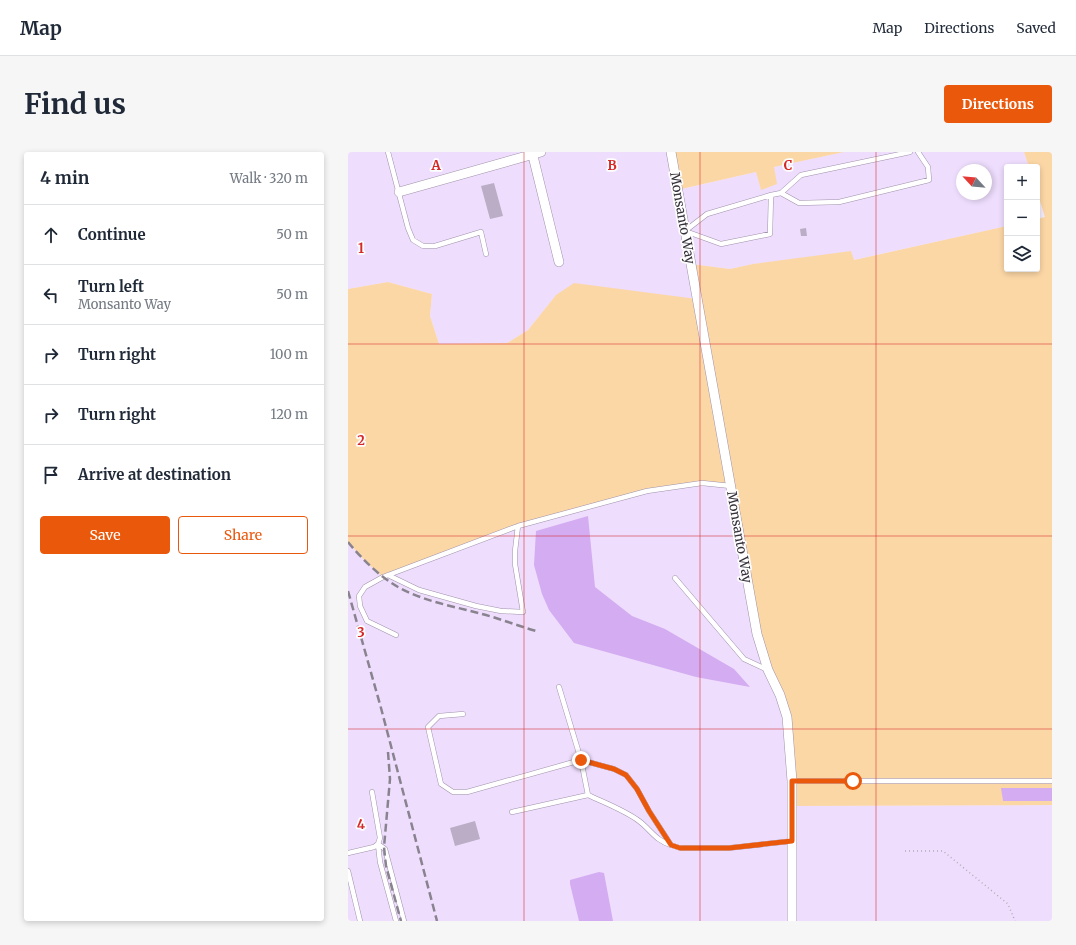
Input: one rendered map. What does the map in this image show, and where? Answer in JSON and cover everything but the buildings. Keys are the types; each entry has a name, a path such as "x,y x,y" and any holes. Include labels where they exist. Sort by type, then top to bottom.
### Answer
{"street":[{"name":"Monsanto Way","path":"671,152 757,634 768,670 780,695 788,717 792,781 792,921"},
{"path":"399,192 535,153 559,262"}],"lane":[{"path":"388,152 408,228 413,240 423,246 435,246 482,232 486,254"},
{"path":"685,231 706,214 781,192 801,175 910,152"},
{"path":"781,192 799,203 839,202 929,180 928,167 918,152"},
{"path":"685,231 721,244 770,234 771,195"},
{"path":"396,635 367,621 360,606 360,596 365,587 388,575 518,526 647,491 702,482 731,486"},
{"path":"388,575 419,590 476,606 501,611 522,612 515,564 518,526"},
{"path":"674,578 744,660 768,670"},
{"path":"559,687 581,760 588,795"},
{"path":"463,714 439,716 428,727 441,784 453,792 467,792 581,760 614,769 626,775 637,789 671,845"},
{"path":"792,781 1052,781"},
{"path":"372,792 380,838 378,844 380,862 396,921"},
{"path":"512,812 588,795 638,820 663,842 680,848 729,848 792,841"},
{"path":"348,853 374,847 378,844"},
{"path":"378,844 386,850 404,921"},
{"path":"348,871 360,921"}],"path":[{"path":"905,851 943,851 1008,904 1015,921"}],"shaded area":[{"path":"348,152 671,152 678,190 756,172 761,189 774,167 844,152 1024,152 1028,164 1004,164 1004,227 853,260 851,252 753,264 730,269 691,264 697,299 556,295 528,330 507,343 439,344 430,316 432,294 388,282 348,289"},
{"path":"671,152 844,152 774,167 777,184 761,190 756,172 677,190"},
{"path":"1024,152 1052,152 1052,788 1002,788 1003,801 1052,801 1052,805 792,806 787,717 768,670 730,486 702,483 647,491 518,526 383,577 366,562 348,542 348,289 388,282 432,294 430,316 439,344 507,343 528,330 556,295 574,283 697,299 691,264 730,269 753,264 851,251 854,260 1004,227 1004,272 1040,272 1040,218 1045,217 1040,201 1040,164 1028,164"},
{"path":"702,483 731,486 780,695 792,806 1052,805 1052,921 348,921 348,542 366,562 518,526 647,491"},
{"path":"588,516 595,587 632,616 665,629 734,669 750,687 696,677 574,643 549,610 542,594 534,565 536,531"},
{"path":"1001,788 1052,788 1052,801 1003,801"},
{"path":"599,872 604,873 613,921 579,921 570,880"}],"railway":[{"path":"348,542 365,561 391,583 408,592 441,604 486,615 536,631"},
{"path":"348,591 381,708 437,921"},
{"path":"388,752 390,779 384,847 386,866 401,921"}],"route":[{"path":"581,760 614,769 626,775 637,789 671,845 680,848 729,848 792,841 792,781 853,781"}]}
